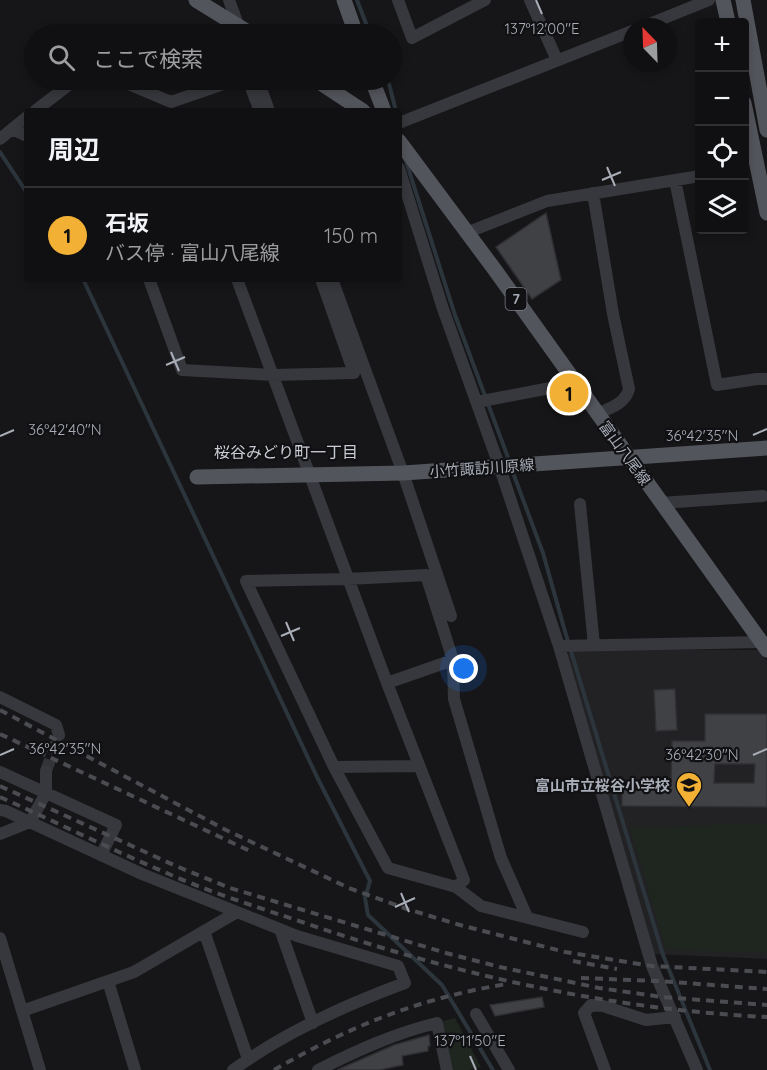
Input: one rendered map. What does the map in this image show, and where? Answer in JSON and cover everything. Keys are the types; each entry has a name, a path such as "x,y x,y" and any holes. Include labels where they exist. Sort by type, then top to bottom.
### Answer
{"main road":[{"path":"196,0 229,24"},
{"path":"344,0 352,24"},
{"path":"723,0 727,18"},
{"path":"742,0 767,130"},
{"path":"331,90 358,108"},
{"path":"376,90 383,108"},
{"path":"747,126 751,167 767,213"},
{"name":"富山八尾線","path":"402,145 764,646"},
{"name":"小竹諏訪川原線","path":"196,477 403,473 767,448"}],"street":[{"path":"229,0 235,24"},
{"path":"398,0 412,38 485,0"},
{"path":"531,0 557,60"},
{"path":"660,18 689,4 709,0"},
{"path":"402,122 623,34"},
{"path":"39,108 62,90"},
{"path":"139,90 172,107 212,90"},
{"path":"252,90 259,108"},
{"path":"262,90 268,108"},
{"path":"0,139 24,119"},
{"path":"12,129 24,135"},
{"path":"466,233 548,201 695,177"},
{"path":"402,178 442,306 500,468 559,646 652,966 697,1070"},
{"path":"675,180 717,385 767,379"},
{"path":"593,193 613,314 629,389 627,396 621,402 597,414"},
{"path":"150,282 183,370 274,375 354,373 322,282"},
{"path":"238,282 387,683 464,880 456,887"},
{"path":"333,282 403,473 451,616"},
{"path":"477,402 576,383"},
{"path":"661,503 763,496"},
{"path":"580,504 594,645"},
{"path":"527,917 501,858 454,699 453,660 426,575 246,581 334,767 388,868 456,887 481,906 583,932"},
{"path":"559,646 764,646"},
{"path":"387,683 453,660"},
{"path":"0,697 56,725 59,735"},
{"path":"334,767 419,766"},
{"path":"0,834 30,822 46,793 46,771"},
{"path":"0,772 116,825 101,855"},
{"path":"0,810 142,874 280,929 398,966 405,983 362,999 312,1023 233,1070"},
{"path":"22,1011 134,972 237,912"},
{"path":"280,929 312,1023"},
{"path":"204,931 248,1059"},
{"path":"0,938 40,1070"},
{"path":"108,981 135,1070"},
{"path":"605,1070 584,1014 591,1005 603,1006 646,1020 675,1017"},
{"path":"476,1014 509,1070"},
{"path":"320,1069 368,1046 415,1028 437,1023 447,1070"}],"shaded area":[{"name":"富山市立桜谷小学校","path":"575,649 759,650 767,661 767,959 653,954 566,655"},
{"path":"767,823 767,953 666,950 630,828"},
{"path":"455,1018 481,1067 453,1070 443,1021"}],"building":[{"path":"546,213 561,280 532,299 496,247"},
{"path":"675,689 677,730 656,731 654,690"},
{"path":"705,714 767,714 767,807 622,806 622,783 671,783 672,741 705,741","holes":["715,764 755,764 754,783 714,783"]},
{"path":"542,997 544,1007 495,1016 490,1005"},
{"path":"429,1035 428,1051 402,1056 403,1065 379,1070 337,1070 394,1045"}],"waterway":[{"path":"357,0 366,24"},
{"path":"391,90 395,108"},
{"path":"0,152 24,188"},
{"path":"405,158 455,315 510,463"},
{"path":"84,282 317,777 370,881 365,898 368,915 442,985 493,1070"},
{"path":"512,470 543,553 663,955 710,1070"}],"tunnel":[{"path":"46,771 59,735"}],"railway":[{"path":"0,710 226,830 349,888 407,909 565,952 652,966 767,972"},
{"path":"0,734 250,851"},
{"path":"0,786 230,888 446,953 599,988 662,997 767,1005"},
{"path":"0,797 202,887 359,941 416,958 473,973 589,997 707,1013 767,1017"},
{"path":"573,961 617,969"},
{"path":"581,978 767,989"},
{"path":"274,1070 330,1040 386,1016 445,997 507,984"}],"place":[{"name":"石坂","path":"569,393"},
{"name":"富山市立桜谷小学校","path":"689,808"}],"district":[{"name":"桜谷みどり町一丁目","path":"286,452"}]}
